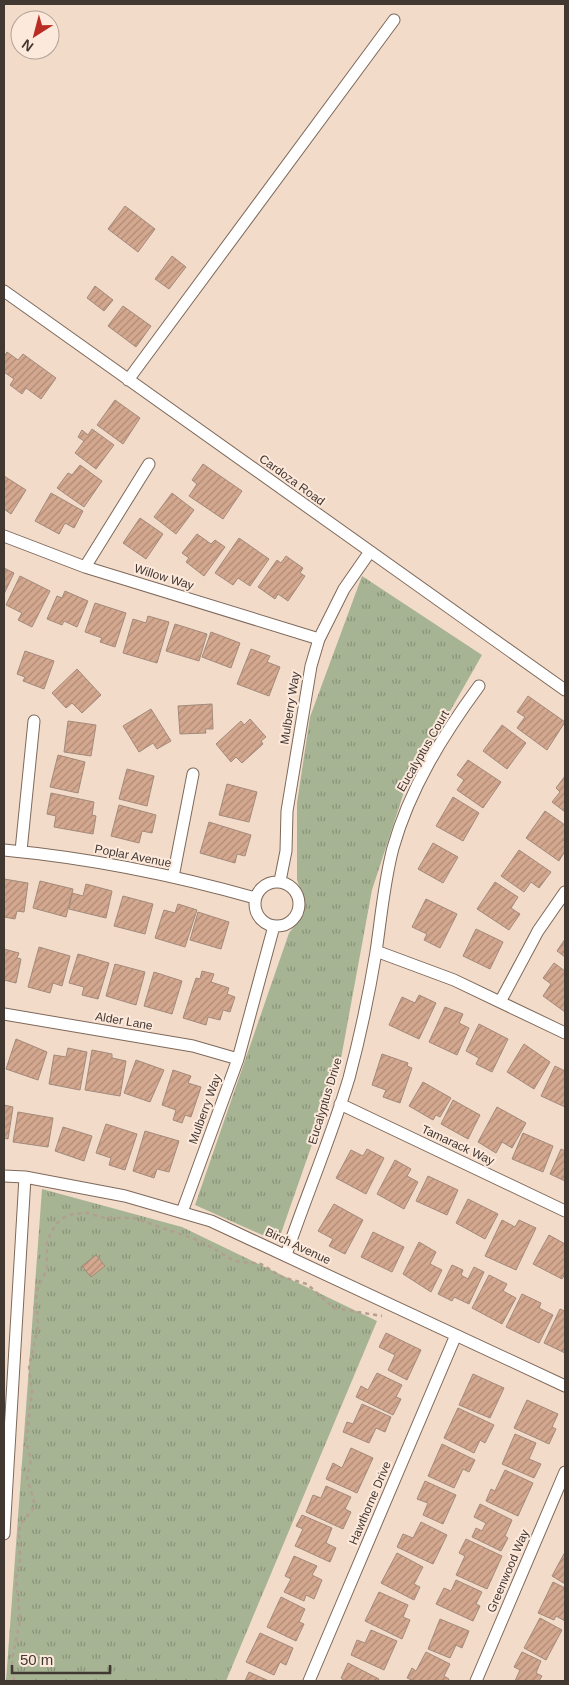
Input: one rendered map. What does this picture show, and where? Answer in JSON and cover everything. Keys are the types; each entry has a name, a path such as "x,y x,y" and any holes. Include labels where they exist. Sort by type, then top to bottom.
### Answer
{"street":[{"path":"128,380 394,20"},
{"name":"Cardoza Road","path":"4,291 565,690"},
{"path":"85,567 149,464"},
{"name":"Willow Way","path":"4,536 85,567 319,639"},
{"name":"Mulberry Way","path":"280,881 286,850 289,802 311,666 319,639 344,589 370,553"},
{"name":"Eucalyptus Court","path":"376,951 386,880 402,819 414,790 434,753 479,686"},
{"path":"21,852 34,721"},
{"path":"173,877 193,774"},
{"name":"Poplar Avenue","path":"4,850 56,855 173,877 255,898"},
{"path":"280,881 294,888 299,898 299,911 292,921 283,926 274,926 261,919 255,906 255,898 260,890 270,882 280,881"},
{"path":"500,1002 538,931 565,892"},
{"name":"Mulberry Way","path":"182,1212 238,1059 274,926"},
{"path":"376,951 425,968 565,1033"},
{"name":"Eucalyptus Drive","path":"286,1255 351,1068 376,951"},
{"name":"Alder Lane","path":"4,1014 193,1046 238,1059"},
{"name":"Tamarack Way","path":"340,1104 565,1211"},
{"name":"Birch Avenue","path":"4,1176 25,1177 125,1196 211,1221 565,1386"},
{"path":"4,1534 25,1177"},
{"path":"4,1334 16,1334"},
{"name":"Hawthorne Drive","path":"309,1681 456,1335"},
{"name":"Greenwood Way","path":"476,1681 565,1472"}],"path":[{"path":"14,1681 12,1660 20,1620 16,1578 20,1560 19,1533 20,1525 32,1510 34,1501 27,1478 31,1460 26,1441 32,1392 29,1367 38,1327 36,1292 47,1269 47,1241 56,1224 63,1218 73,1214 87,1213 105,1218 134,1218 200,1241 235,1261 260,1264 282,1277 307,1284 334,1308 382,1316"}],"green space":[{"path":"362,576 482,655 404,792 372,890 340,1064 278,1242 195,1205 289,933 304,914 305,902 297,880 297,803 310,717"},
{"path":"42,1189 182,1227 377,1321 226,1681 6,1681"}],"building":[{"path":"125,206 155,229 138,252 108,229"},
{"path":"172,256 186,267 169,289 155,279"},
{"path":"95,286 113,300 104,311 87,298"},
{"path":"123,306 151,326 136,347 108,326"},
{"path":"7,352 18,360 23,354 56,378 41,399 26,388 22,394 10,385 14,379 4,372 4,357"},
{"path":"115,400 140,418 123,444 97,425"},
{"path":"92,429 114,445 96,469 75,453 84,441 78,437 82,430 88,435"},
{"path":"203,464 242,491 223,519 189,496 197,484 192,480"},
{"path":"80,465 102,481 84,507 57,488 68,473 72,475"},
{"path":"4,476 26,490 11,514 4,509"},
{"path":"51,493 83,511 74,528 65,523 59,534 35,521"},
{"path":"172,493 194,510 176,534 154,517"},
{"path":"140,518 163,534 146,559 123,543"},
{"path":"197,534 211,544 215,540 225,547 204,576 186,562 189,558 182,553"},
{"path":"239,538 269,559 250,586 238,578 233,585 215,573"},
{"path":"286,556 303,568 300,573 305,576 288,601 278,594 275,599 258,587 277,560 281,563"},
{"path":"4,568 14,573 4,594"},
{"path":"20,576 50,591 32,627 18,620 22,613 6,605"},
{"path":"65,591 88,601 77,627 64,621 62,625 47,619 57,596 62,598"},
{"path":"95,603 126,613 115,647 100,642 102,638 85,632"},
{"path":"148,616 169,622 157,663 123,653 133,619 146,623"},
{"path":"175,624 207,634 199,661 166,651"},
{"path":"211,632 240,643 231,668 202,657"},
{"path":"251,649 270,656 267,662 280,667 269,696 237,684"},
{"path":"25,651 54,661 44,689 23,681 25,677 17,674"},
{"path":"77,669 101,695 82,713 72,703 66,708 52,693"},
{"path":"528,696 565,722 547,750 517,728 525,717 517,712"},
{"path":"212,704 213,729 205,729 206,733 180,734 178,706"},
{"path":"151,709 171,741 157,749 153,743 139,752 123,726"},
{"path":"250,719 266,737 261,741 263,744 242,763 236,757 231,762 216,744 241,721 244,725"},
{"path":"68,721 96,725 91,756 64,752"},
{"path":"502,725 526,743 507,769 483,751"},
{"path":"58,755 85,762 78,793 50,787"},
{"path":"468,760 501,782 483,808 457,790 464,780 457,775"},
{"path":"127,769 154,776 147,806 119,799"},
{"path":"565,776 565,812 552,802 560,792 556,788"},
{"path":"227,784 257,792 249,822 219,815"},
{"path":"51,793 94,802 92,815 96,816 93,834 54,827 56,816 47,814"},
{"path":"453,797 479,813 463,841 436,826"},
{"path":"119,805 156,815 152,833 142,831 139,843 111,836"},
{"path":"545,811 565,825 565,837 563,840 565,842 565,851 559,861 526,838"},
{"path":"209,822 251,835 245,856 237,854 235,863 200,853"},
{"path":"433,843 458,857 443,883 418,869"},
{"path":"519,850 551,872 539,888 531,882 524,892 501,876"},
{"path":"4,879 28,883 24,912 17,911 15,919 4,917"},
{"path":"40,881 73,889 66,917 33,908"},
{"path":"495,882 518,897 511,908 520,914 509,930 477,909"},
{"path":"86,884 112,891 106,918 69,909 72,893 83,896"},
{"path":"123,896 153,904 145,934 114,926"},
{"path":"426,899 457,914 440,948 424,940 427,934 412,927"},
{"path":"178,904 197,910 185,947 155,938 164,910 175,913"},
{"path":"198,912 229,922 221,949 190,940"},
{"path":"476,929 503,942 490,969 463,956"},
{"path":"565,939 565,957 557,951"},
{"path":"39,947 70,956 62,986 53,983 50,993 28,987"},
{"path":"4,949 19,953 17,958 21,959 16,983 4,980"},
{"path":"78,954 109,963 98,999 82,995 84,987 69,983"},
{"path":"554,963 565,971 565,1012 543,996 551,984 543,978"},
{"path":"115,964 145,972 136,1005 106,996"},
{"path":"202,971 214,974 211,982 229,988 227,994 235,997 230,1012 223,1010 220,1020 208,1017 206,1025 183,1018 196,978 200,979"},
{"path":"154,972 182,981 172,1014 144,1006"},
{"path":"419,995 436,1003 419,1039 389,1025 402,997 415,1003"},
{"path":"445,1007 463,1014 459,1023 469,1028 457,1055 429,1042"},
{"path":"479,1024 508,1039 492,1072 476,1064 479,1058 466,1051"},
{"path":"16,1039 47,1052 38,1080 6,1069"},
{"path":"524,1044 550,1062 534,1089 507,1072"},
{"path":"68,1048 87,1052 80,1090 49,1084 54,1055 66,1057"},
{"path":"92,1050 112,1054 112,1058 126,1061 120,1096 85,1090"},
{"path":"382,1054 408,1063 407,1066 412,1068 400,1103 383,1097 386,1090 372,1085"},
{"path":"136,1060 164,1070 150,1102 124,1093"},
{"path":"555,1066 565,1071 565,1107 541,1096"},
{"path":"173,1070 191,1076 188,1083 201,1087 191,1117 185,1115 182,1123 173,1120 176,1110 162,1105"},
{"path":"423,1082 451,1098 440,1117 436,1115 433,1120 409,1106"},
{"path":"453,1100 480,1115 468,1139 441,1124"},
{"path":"4,1105 13,1107 8,1139 4,1138"},
{"path":"497,1107 526,1123 512,1148 502,1142 496,1153 478,1142"},
{"path":"18,1112 53,1118 48,1147 13,1142"},
{"path":"106,1124 137,1134 125,1170 109,1165 111,1158 96,1153"},
{"path":"63,1127 92,1136 84,1161 55,1151"},
{"path":"145,1131 179,1141 169,1172 157,1169 154,1178 133,1171"},
{"path":"523,1133 553,1146 543,1172 512,1159"},
{"path":"367,1149 384,1158 366,1194 336,1178 351,1150 363,1156"},
{"path":"561,1149 565,1151 565,1181 550,1174"},
{"path":"395,1160 411,1169 407,1176 418,1182 404,1209 377,1194"},
{"path":"428,1176 458,1190 447,1215 416,1201"},
{"path":"468,1199 498,1214 485,1239 456,1223"},
{"path":"334,1204 363,1220 345,1254 329,1246 333,1239 318,1231"},
{"path":"502,1220 515,1227 519,1220 536,1228 516,1270 485,1256"},
{"path":"373,1232 404,1247 392,1272 361,1257"},
{"path":"549,1235 565,1244 565,1274 562,1279 533,1264"},
{"path":"419,1242 436,1252 430,1264 442,1270 431,1292 403,1274"},
{"path":"96,1255 105,1266 91,1277 82,1266"},
{"path":"452,1265 463,1270 461,1275 468,1279 474,1267 484,1272 469,1304 454,1297 452,1301 438,1294"},
{"path":"489,1275 507,1284 503,1291 516,1298 502,1324 472,1308"},
{"path":"522,1294 541,1303 539,1308 553,1315 539,1343 506,1327"},
{"path":"560,1309 565,1311 565,1353 544,1343"},
{"path":"386,1333 421,1350 407,1380 388,1370 395,1355 379,1347"},
{"path":"377,1373 402,1385 396,1397 401,1399 393,1415 356,1397 361,1386 368,1390"},
{"path":"473,1374 504,1388 490,1418 459,1405"},
{"path":"527,1400 558,1414 552,1427 556,1429 549,1444 514,1428"},
{"path":"362,1404 391,1417 385,1432 376,1428 369,1443 343,1432 347,1422 353,1424"},
{"path":"458,1408 494,1425 485,1443 480,1440 474,1453 444,1438"},
{"path":"515,1434 536,1443 529,1459 541,1464 534,1478 502,1464"},
{"path":"442,1444 475,1460 469,1472 463,1469 454,1488 428,1476"},
{"path":"351,1448 373,1458 357,1493 326,1479 333,1463 342,1468"},
{"path":"505,1470 533,1483 518,1516 486,1501 491,1489 495,1491"},
{"path":"425,1481 456,1495 443,1524 423,1515 428,1503 417,1499"},
{"path":"326,1486 351,1497 345,1509 351,1512 343,1529 306,1512 313,1495 321,1498"},
{"path":"480,1504 512,1520 505,1536 508,1538 501,1551 472,1537 476,1528 482,1531 486,1523 474,1517"},
{"path":"302,1515 332,1528 326,1543 336,1548 330,1562 295,1546 303,1529 296,1526"},
{"path":"421,1522 447,1535 433,1564 397,1547 403,1534 413,1538"},
{"path":"466,1539 502,1556 487,1589 456,1575 465,1556 459,1553"},
{"path":"565,1552 565,1584 552,1576"},
{"path":"397,1553 423,1567 414,1584 420,1587 414,1600 381,1583"},
{"path":"294,1556 317,1566 312,1575 322,1580 314,1599 306,1595 304,1601 284,1592 291,1579 285,1576"},
{"path":"456,1580 482,1592 476,1604 480,1606 473,1621 436,1604 444,1588 451,1591"},
{"path":"553,1582 565,1588 565,1621 556,1616 554,1620 538,1613"},
{"path":"379,1592 408,1605 403,1617 410,1620 402,1639 365,1621"},
{"path":"281,1597 305,1609 299,1622 304,1624 296,1641 267,1627"},
{"path":"540,1618 562,1630 546,1660 524,1648"},
{"path":"440,1619 469,1631 462,1648 456,1645 450,1658 428,1649"},
{"path":"371,1630 397,1641 384,1670 351,1655 357,1640 365,1643"},
{"path":"260,1633 293,1648 286,1665 280,1662 274,1675 246,1662"},
{"path":"426,1652 450,1664 444,1676 449,1679 448,1681 414,1681 407,1678 412,1668 416,1671"},
{"path":"522,1652 541,1661 536,1673 542,1676 539,1681 515,1681 520,1670 514,1667"},
{"path":"348,1663 379,1679 378,1681 345,1681 341,1678"},
{"path":"249,1672 269,1681 245,1681"}]}
